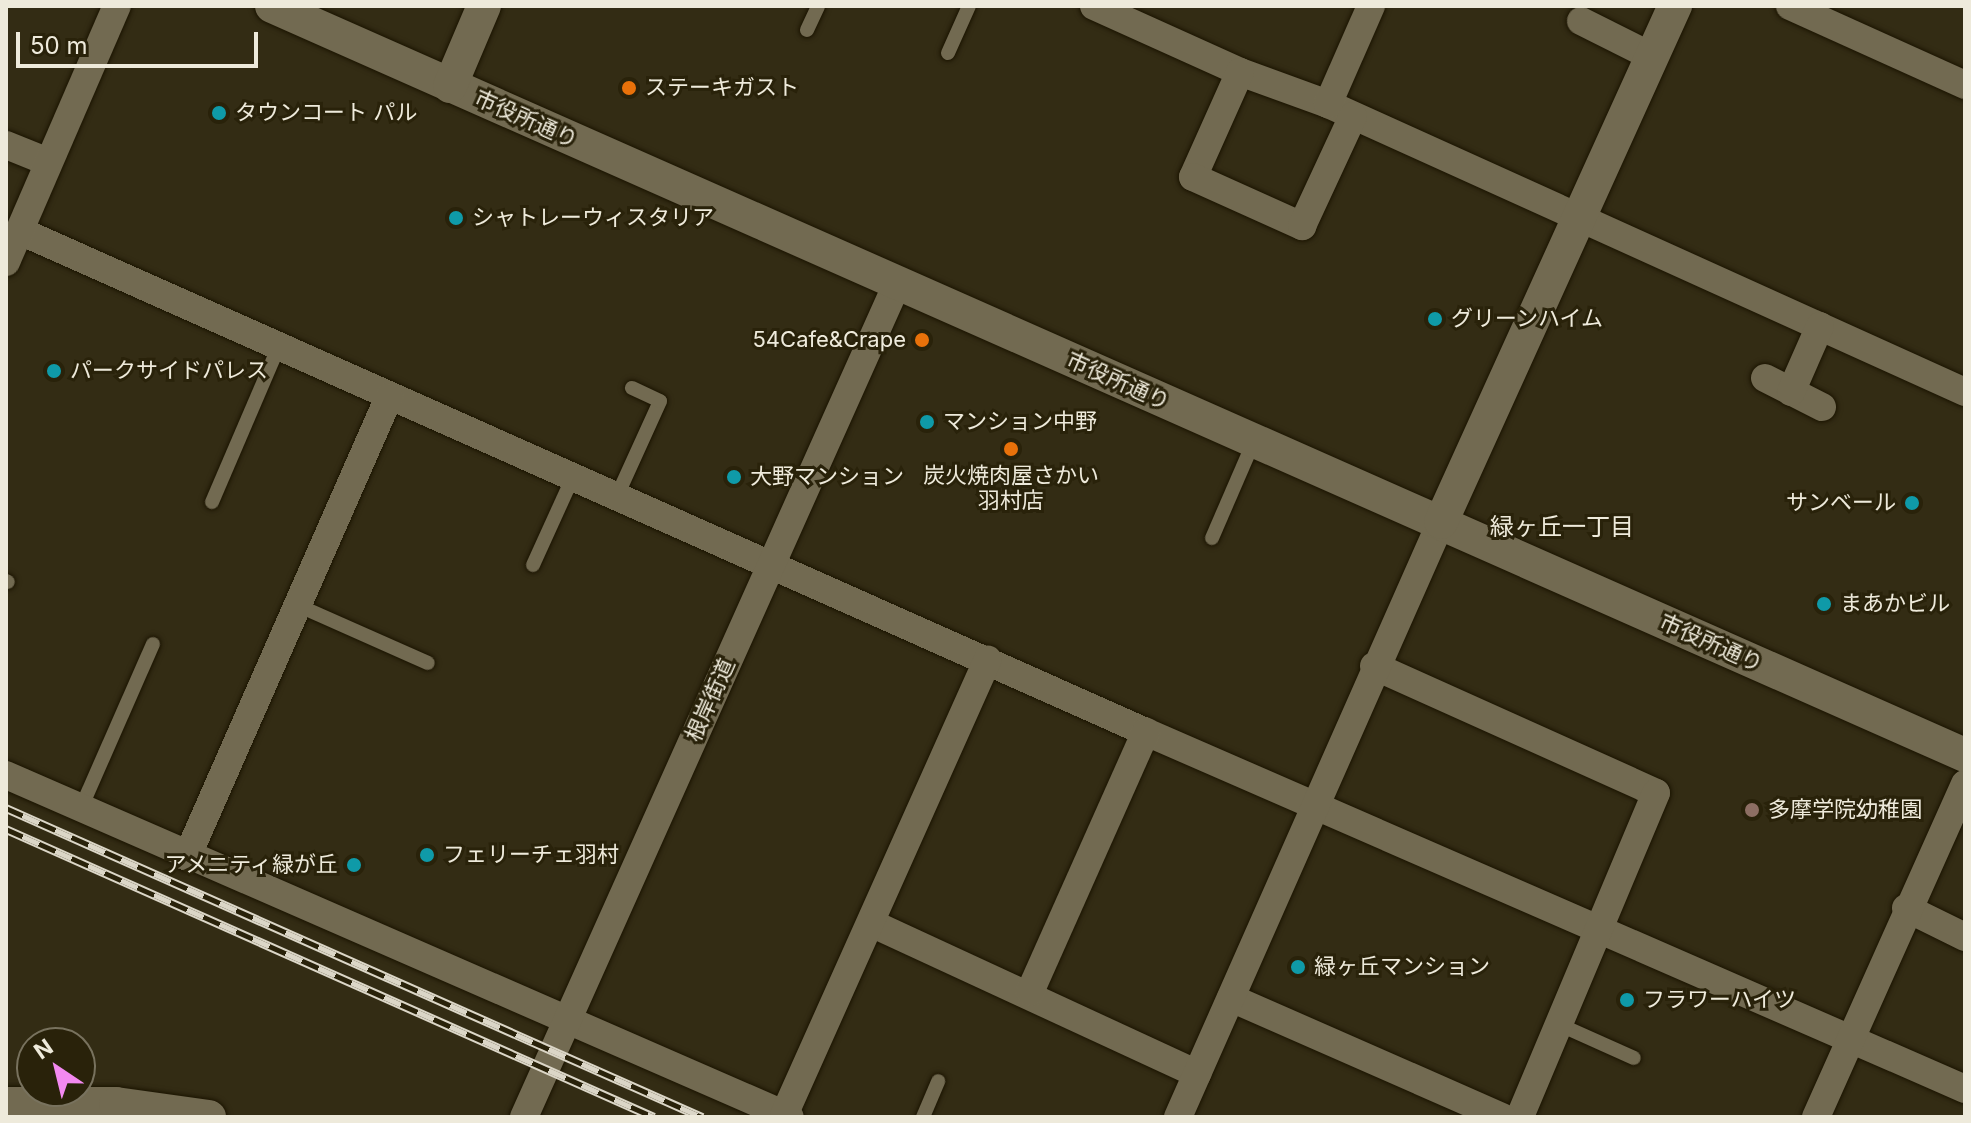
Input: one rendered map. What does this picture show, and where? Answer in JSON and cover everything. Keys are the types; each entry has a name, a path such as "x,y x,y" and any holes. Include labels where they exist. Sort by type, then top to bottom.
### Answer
{"street":[{"path":"6,262 117,6"},
{"name":"市役所通り","path":"272,6 1965,755"},
{"path":"450,86 484,6"},
{"path":"1094,6 1240,72 1340,110 1965,392"},
{"path":"1240,72 1193,177 1302,226 1371,6"},
{"path":"1178,1117 1374,666 1675,6"},
{"path":"1790,6 1965,85"},
{"path":"1581,21 1651,56"},
{"path":"6,145 48,162"},
{"path":"20,231 572,479 772,561 1146,732 1965,1089"},
{"name":"根岸街道","path":"524,1117 897,284"},
{"path":"1791,392 1820,326"},
{"path":"1765,378 1822,407"},
{"path":"187,857 389,397"},
{"path":"6,775 187,857 787,1116 988,660"},
{"path":"1374,666 1656,793 1603,929 1558,1024 1520,1117"},
{"path":"1030,992 1146,732"},
{"path":"1816,1117 1906,908 1965,784"},
{"path":"1906,908 1965,937"},
{"path":"873,924 1030,992 1197,1074"},
{"path":"1231,998 1502,1117"},
{"path":"6,1104 209,1117"}],"lane":[{"path":"807,30 818,6"},
{"path":"948,53 969,6"},
{"path":"212,502 278,348"},
{"path":"617,496 660,401 632,388"},
{"path":"1212,538 1254,441"},
{"path":"533,565 572,479"},
{"path":"297,605 428,663"},
{"path":"81,808 153,644"},
{"path":"1558,1024 1634,1058"},
{"path":"923,1117 938,1081"}],"railway":[{"path":"6,808 702,1117"},
{"path":"6,829 654,1117"}],"place":[{"name":"ステーキガスト","path":"629,88"},
{"name":"タウンコート パル","path":"219,113"},
{"name":"シャトレーウィスタリア","path":"456,218"},
{"name":"グリーンハイム","path":"1435,319"},
{"name":"54Cafe&Crape","path":"922,340"},
{"name":"パークサイドパレス","path":"54,371"},
{"name":"マンション中野","path":"927,422"},
{"name":"炭火焼肉屋さかい 羽村店","path":"1011,449"},
{"name":"大野マンション","path":"734,477"},
{"name":"サンベール","path":"1912,503"},
{"name":"まあかビル","path":"1824,604"},
{"name":"多摩学院幼稚園","path":"1752,810"},
{"name":"フェリーチェ羽村","path":"427,855"},
{"name":"アメニティ緑が丘","path":"354,865"},
{"name":"緑ヶ丘マンション","path":"1298,967"},
{"name":"フラワーハイツ","path":"1627,1000"}],"district":[{"name":"緑ヶ丘一丁目","path":"1562,527"}]}
